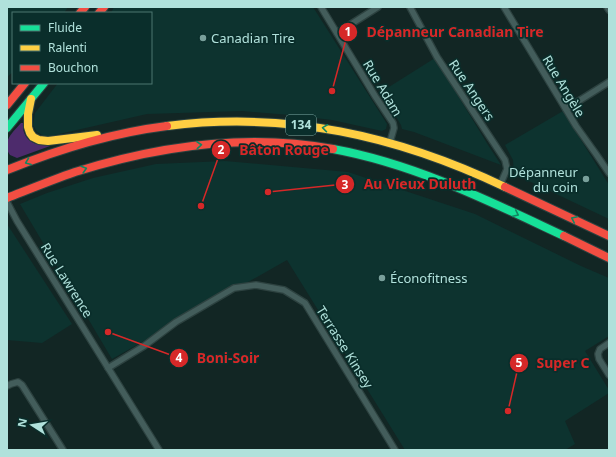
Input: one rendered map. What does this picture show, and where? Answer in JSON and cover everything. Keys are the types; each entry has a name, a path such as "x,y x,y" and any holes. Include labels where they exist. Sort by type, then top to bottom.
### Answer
{"main road":[{"path":"7,105 24,84"},
{"path":"7,128 43,84"},
{"path":"31,99 27,127 31,136 40,140 48,141 143,129"},
{"name":"134","path":"7,170 66,148 143,129 211,122 278,123 307,126 339,130 390,142 444,160 609,236"},
{"name":"134","path":"7,198 38,185 96,165 160,150 237,142 299,144 365,156 431,176 472,193 609,258"}],"street":[{"name":"Rue Adam","path":"320,7 392,121 394,128 390,142"},
{"path":"337,33 378,7"},
{"name":"Rue Angers","path":"410,7 440,61 505,160 507,169 500,185"},
{"name":"Rue Angèle","path":"504,7 576,126 609,173"},
{"path":"566,109 609,82"},
{"name":"Rue Lawrence","path":"7,202 17,221 159,450"},
{"name":"Terrasse Kinsey","path":"108,368 144,346 176,322 234,288 256,285 284,290 305,303 396,450"},
{"path":"609,343 600,348 598,354 599,359 609,375"},
{"path":"7,386 18,382 22,385 63,450"}],"shaded area":[{"path":"7,7 68,7 65,12 12,12 12,73 7,77"},
{"path":"114,7 313,7 387,124 386,129 382,131 332,120 242,111 147,114 46,137 37,132 33,125 35,113 57,84 152,84 152,12 112,12"},
{"path":"435,58 501,165 414,132 402,129 381,92"},
{"path":"563,111 609,185 609,219 514,174 513,160 505,145"},
{"path":"21,123 23,123 23,129 30,141 50,146 17,158 10,155 7,142"},
{"path":"225,161 348,172 475,214 581,266 609,278 609,336 585,351 609,390 609,393 565,421 575,444 565,450 405,450 287,260 112,359 20,204 47,193 93,178 156,164"},
{"path":"7,224 72,324 42,343 7,340"}],"traffic: fast":[{"path":"7,128 43,84"},
{"path":"333,149 393,164 422,174 480,197 564,236"}],"traffic: slow":[{"path":"31,99 28,114 28,127 33,137 39,140 48,141 97,135"},
{"path":"167,126 212,122 255,122 298,125 340,131 423,153 505,187"}],"traffic: jam":[{"path":"81,12 85,7"},
{"path":"100,12 104,7"},
{"path":"7,105 24,84"},
{"path":"7,170 46,155 105,137 167,126"},
{"path":"7,198 75,172 138,155 170,149 235,142 301,144 333,149"},
{"path":"505,187 609,236"},
{"path":"564,236 609,258"}],"place":[{"name":"Canadian Tire","path":"203,38"},
{"name":"Dépanneur Canadian Tire","path":"332,91"},
{"name":"Dépanneur du coin","path":"586,179"},
{"name":"Au Vieux Duluth","path":"268,192"},
{"name":"Bâton Rouge","path":"201,206"},
{"name":"Éconofitness","path":"382,278"},
{"name":"Boni-Soir","path":"108,332"},
{"name":"Super C","path":"508,411"}]}
